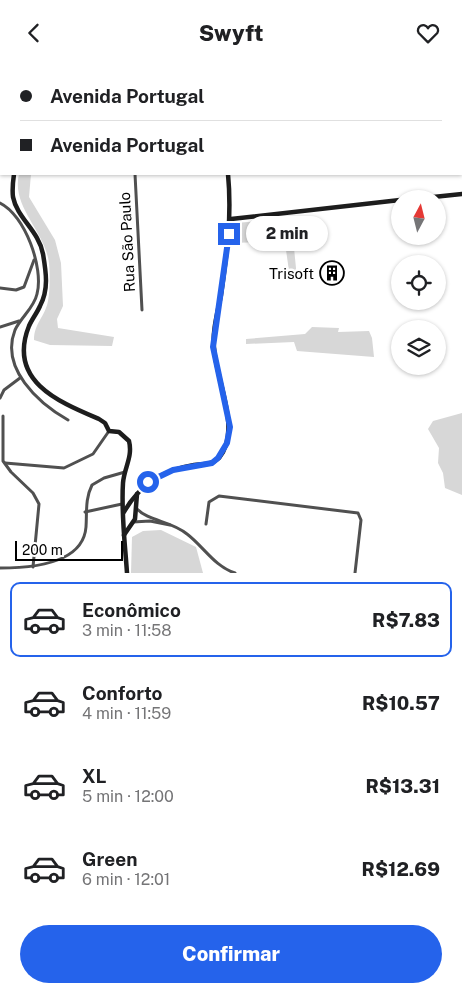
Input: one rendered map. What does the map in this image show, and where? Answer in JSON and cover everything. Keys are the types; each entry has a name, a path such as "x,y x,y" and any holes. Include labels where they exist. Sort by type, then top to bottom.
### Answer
{"street":[{"path":"14,175 13,198 40,242 46,279 45,293 29,326 25,340 23,354 25,364 31,376 52,398 99,419 105,423 109,431"},
{"name":"Rua São Paulo","path":"135,175 142,310"},
{"path":"176,526 150,521 133,522 127,520 124,512 137,493 148,482 165,473 215,461 227,443 230,427 213,347 230,219 228,175"},
{"path":"446,196 462,194"},
{"path":"230,219 391,201"},
{"path":"0,203 13,211 28,239 34,259 37,293 32,304 19,321 10,349 13,363 20,378 44,405 68,420"},
{"path":"0,289 16,290 24,287 34,259"},
{"path":"0,327 19,321"},
{"path":"0,398 4,390 20,378"},
{"path":"3,416 2,456 15,477 33,493 39,504 33,567"},
{"path":"5,463 64,468 93,454 109,431"},
{"path":"109,431 119,432 129,441 130,461 125,472 123,495 127,573"},
{"path":"0,568 33,567 58,559 72,551 86,527 85,513 92,485 104,478 125,472"},
{"path":"124,535 133,522 137,493"},
{"path":"123,495 144,516 176,526 201,545 221,567 235,573"},
{"path":"206,524 209,502 219,496 358,513 361,519 356,573"},
{"path":"85,513 107,506 123,504"}],"shaded area":[{"path":"19,175 31,175 29,197 55,240 61,263 63,306 57,319 58,328 114,337 112,346 50,345 34,340 34,334 48,301 49,263 41,240 24,208 18,186"},
{"path":"291,218 297,278 290,278 286,250 279,246 269,247 261,242 231,243 236,223"},
{"path":"312,327 339,328 338,332 369,331 372,338 374,357 297,351 294,342 246,344 246,339 305,334"},
{"path":"462,413 462,495 445,488 443,473 438,463 439,448 428,429 433,421"},
{"path":"161,530 196,547 203,573 131,573 132,537 143,531"}],"place":[{"name":"Trisoft","path":"332,273"}],"route":[{"path":"148,482 173,470 212,463 218,458 227,443 230,427 213,347 229,234"}]}
